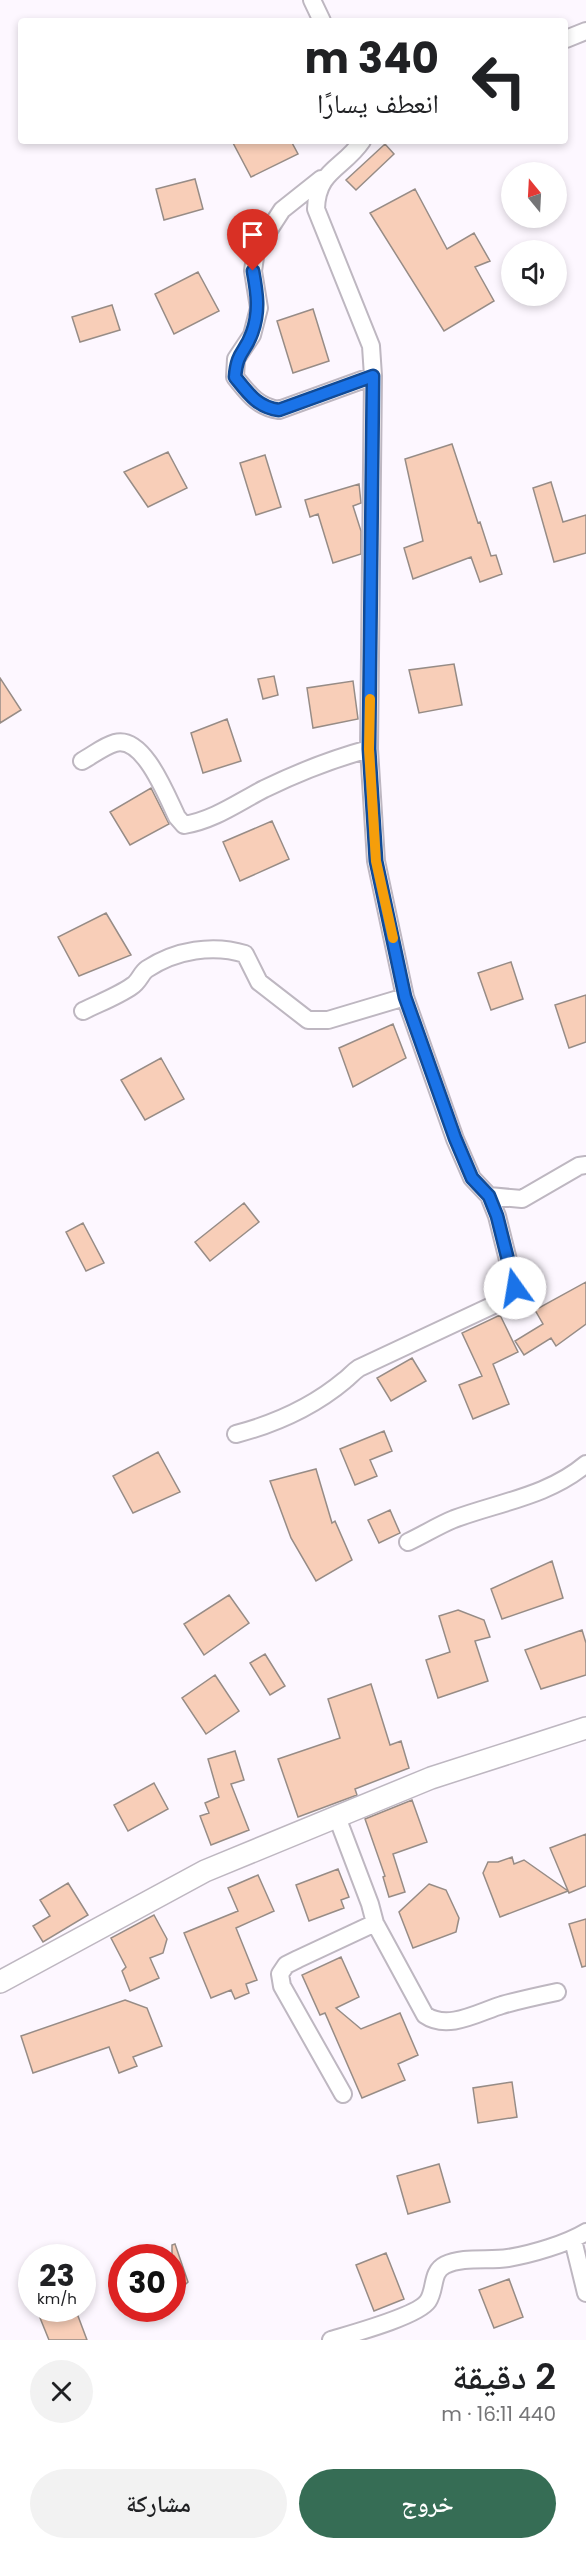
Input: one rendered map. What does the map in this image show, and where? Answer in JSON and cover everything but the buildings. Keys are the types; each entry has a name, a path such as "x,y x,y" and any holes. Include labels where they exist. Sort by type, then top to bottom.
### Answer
{"street":[{"path":"312,0 321,18"},
{"path":"568,38 586,31"},
{"path":"360,144 356,151 282,210 256,250 253,271 259,308 252,335 236,359 235,377 251,397 265,408 279,410 373,376"},
{"path":"236,1434 270,1425 310,1403 359,1368 510,1297 515,1288 501,1230 489,1196 472,1178 455,1138 405,997 376,861 369,749 373,376 371,346 316,209 316,192 329,173"},
{"path":"82,761 115,743 125,742 133,745 147,759 177,817 184,825 211,818 304,769 330,759 369,749"},
{"path":"82,1011 131,987 145,970 151,967 186,952 208,948 245,954 259,982 308,1020 328,1020 405,997"},
{"path":"489,1196 522,1199 579,1166 586,1165"},
{"path":"408,1542 453,1520 543,1491 586,1464"},
{"path":"0,1983 205,1871 431,1778 586,1728"},
{"path":"337,1817 375,1923 425,2015 431,2020 463,2019 500,2006 557,1992"},
{"path":"343,2094 282,1986 280,1974 286,1965 375,1923"},
{"path":"332,2340 415,2312 428,2301 436,2273 443,2265 454,2262 509,2258 580,2236 586,2293"}],"slow traffic":[{"path":"370,699 369,749 376,861 393,938"}],"route":[{"path":"253,271 259,308 252,335 236,359 235,377 251,397 265,408 279,410 373,376 369,749 376,861 405,997 455,1138 472,1178 489,1196 497,1216 515,1288"}]}
